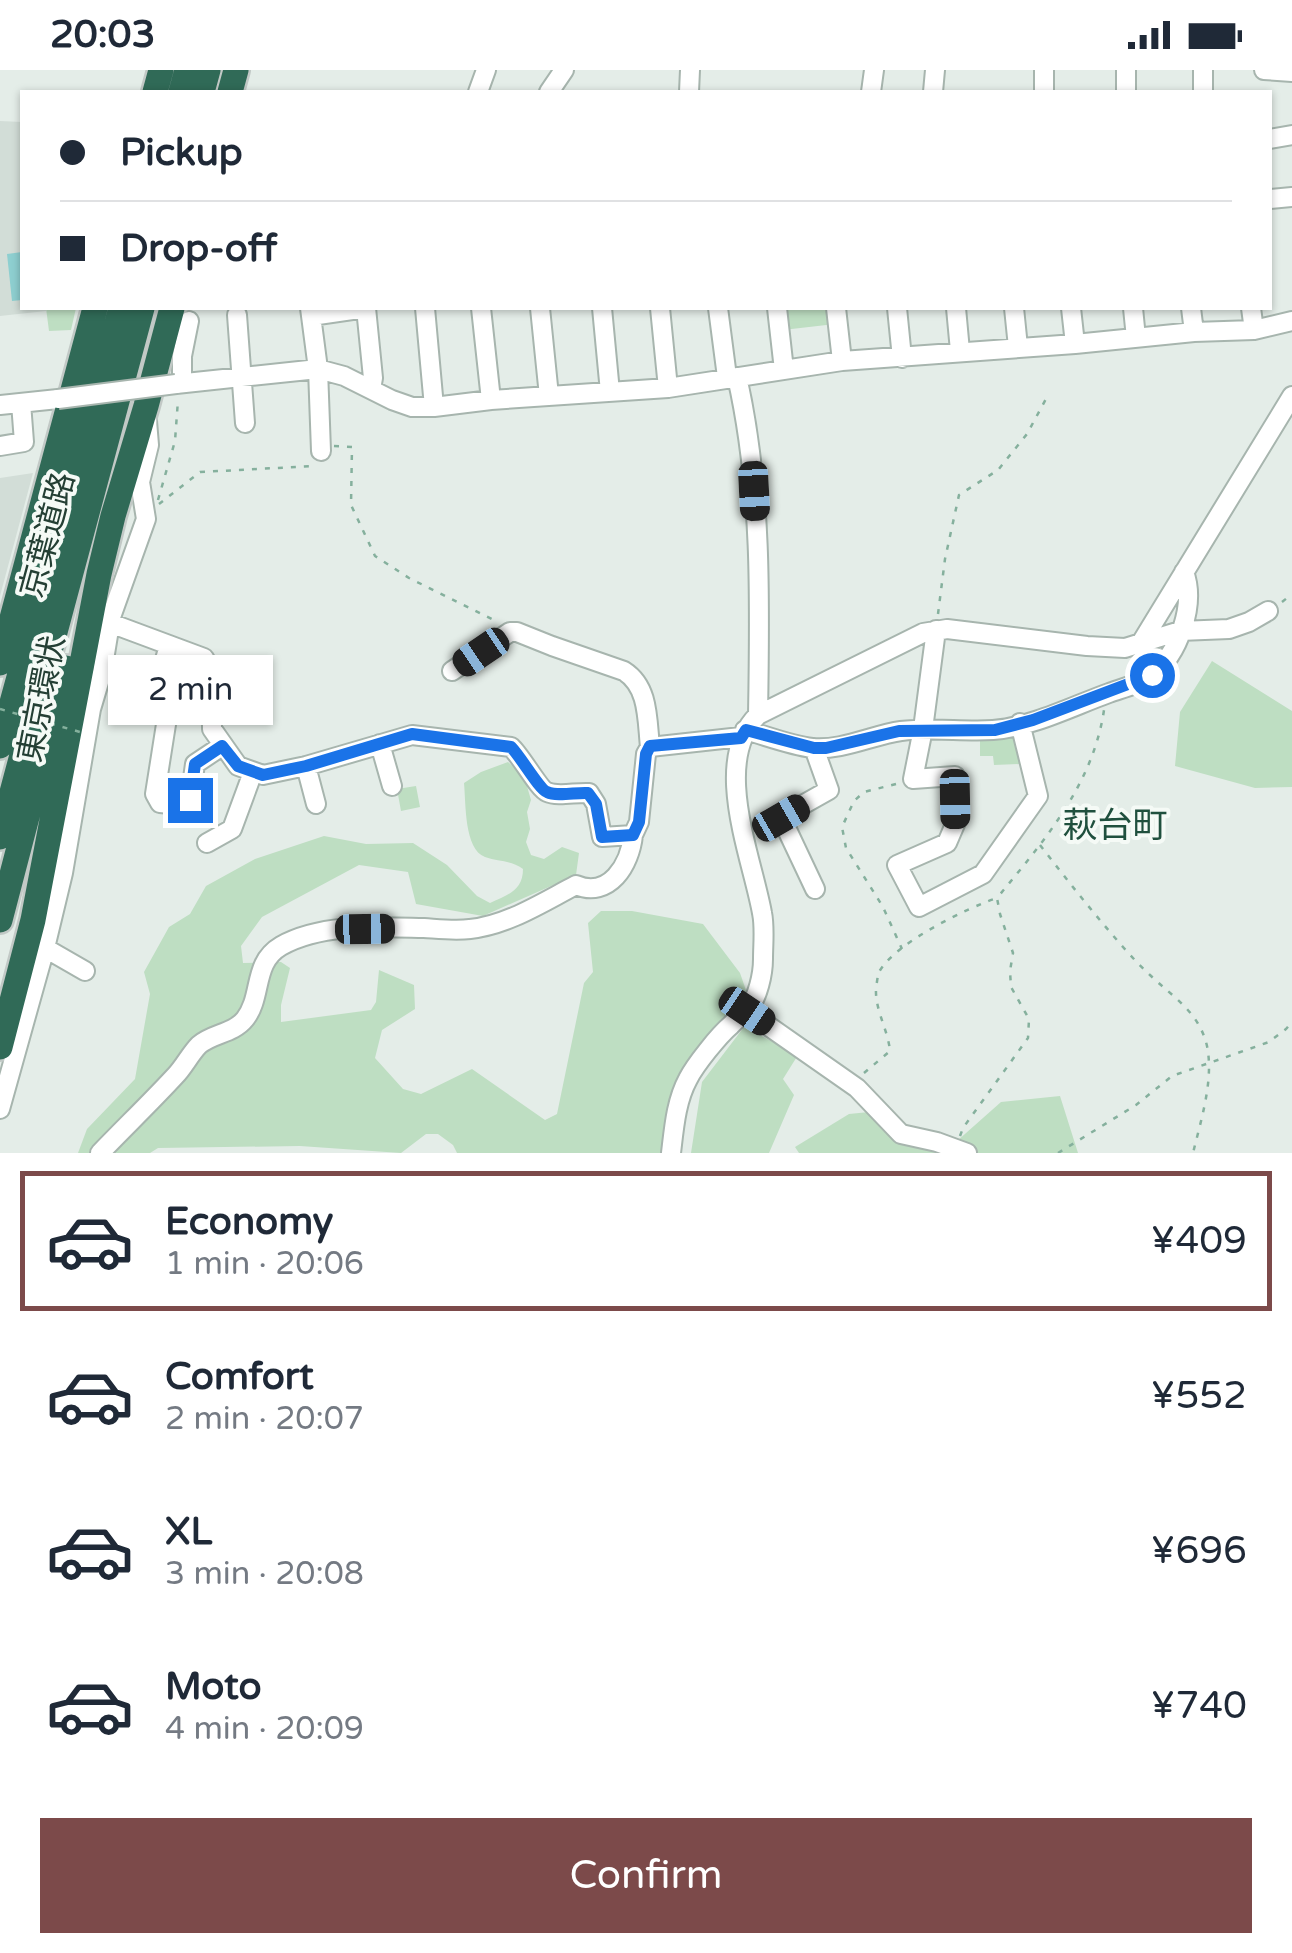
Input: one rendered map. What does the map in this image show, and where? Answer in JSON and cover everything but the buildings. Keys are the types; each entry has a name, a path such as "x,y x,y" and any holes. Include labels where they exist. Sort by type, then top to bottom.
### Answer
{"highway":[{"name":"東京環状","path":"0,663 95,310"},
{"name":"京葉道路","path":"0,746 121,310"},
{"name":"京葉道路","path":"0,837 141,310"},
{"name":"東京環状","path":"0,1047 33,920 99,574 146,406 180,314"},
{"path":"0,920 118,480 129,463"}],"street":[{"path":"1264,70 1292,72"},
{"path":"321,449 318,370 310,312 338,310"},
{"path":"366,310 371,389"},
{"path":"425,310 434,406"},
{"path":"481,310 492,400"},
{"path":"540,310 549,396"},
{"path":"602,310 610,392"},
{"path":"660,310 668,388"},
{"path":"718,310 732,377 746,417 754,491 758,715"},
{"path":"777,310 784,370"},
{"path":"836,310 842,361"},
{"path":"897,310 902,358"},
{"path":"956,310 960,351"},
{"path":"1014,310 1018,348"},
{"path":"1072,310 1075,344"},
{"path":"1133,310 1136,338"},
{"path":"1191,310 1194,332"},
{"path":"1252,310 1254,330"},
{"path":"179,384 180,314"},
{"path":"237,315 245,423"},
{"path":"0,405 318,370 344,376 412,407 434,406 668,388 842,361 1254,330 1292,320"},
{"path":"1141,642 1292,396"},
{"path":"0,446 24,442 22,403"},
{"path":"0,1109 63,873 110,623 146,519 140,482 149,444 146,406"},
{"path":"650,746 743,734 826,748 899,731 995,730 1020,724 1152,675 1173,649 1180,631 1189,598 1184,572"},
{"path":"671,1153 677,1111 688,1078 728,1027 747,1011 763,966 764,918 739,812 736,770 743,734 758,715 936,630 1125,648 1180,631 1229,629 1268,611"},
{"path":"110,623 204,658 212,670 212,729 238,766 263,775 412,734 511,747 542,790 550,794 588,793 596,804 602,837 633,835"},
{"path":"936,630 913,779 955,776 956,822 946,843 898,866 919,907 983,874 1038,796 1020,724"},
{"path":"100,1153 179,1072 199,1045 235,1029 247,1017 268,954 282,945 340,929 468,930 491,925 576,885 597,890 606,886 627,860 639,822 650,746 643,694 632,676 517,632 510,632 452,671"},
{"path":"169,645 163,667 170,699 155,794 160,804 190,800 195,764 222,746"},
{"path":"380,744 392,786"},
{"path":"814,748 829,790 781,818 814,889"},
{"path":"306,766 316,804"},
{"path":"207,843 232,830 253,772"},
{"path":"45,948 85,971"},
{"path":"747,1011 851,1084 902,1134 961,1151"}],"path":[{"path":"179,384 177,427 168,470 153,510 200,472 322,466 321,449 352,446 351,506 375,556 517,632"},
{"path":"936,630 944,559 958,495 998,470 1027,434 1048,397"},
{"path":"851,1084 890,1051 876,994 878,975 890,960 938,924 997,898 1065,810 1091,762 1106,694"},
{"path":"0,709 80,732"},
{"path":"902,950 884,907 846,848 842,827 854,801 864,792 913,779"},
{"path":"1040,845 1124,948 1198,1021 1209,1062 1193,1153"},
{"path":"961,1151 962,1128 1028,1038 1030,1019 1011,987 1014,953 997,898"},
{"path":"1058,1153 1136,1105 1172,1076 1269,1042 1292,1022"}],"shaded area":[{"path":"0,121 20,122 20,310 46,311 0,316"},
{"path":"33,473 0,596 0,478"}],"green space":[{"path":"46,310 76,310 71,330 49,331"},
{"path":"780,310 832,310 835,324 783,330"},
{"path":"1212,661 1292,711 1292,787 1255,788 1175,766 1180,712"},
{"path":"1016,736 1021,764 994,765 993,756 980,756 980,737"},
{"path":"508,762 524,776 531,800 526,842 531,855 544,859 562,847 579,853 576,875 483,916 416,904 408,872 359,865 262,917 241,946 243,963 281,962 290,968 281,1022 371,1010 376,1002 379,970 414,985 415,1009 382,1030 375,1058 403,1089 421,1094 472,1069 545,1120 557,1114 584,983 593,972 588,923 601,911 632,911 703,924 740,973 748,996 728,1012 694,1058 663,1153 457,1153 438,1134 426,1134 401,1153 300,1146 78,1153 87,1129 135,1079 150,994 144,972 169,927 190,914 206,886 255,859 324,836 366,844 413,843 447,865 477,896 490,903 517,887 523,869 485,857 473,845 467,825 464,783"},
{"path":"416,786 420,807 401,811 397,789"},
{"path":"744,1027 798,1055 783,1079 794,1095 769,1153 691,1153 702,1082"},
{"path":"1060,1096 1078,1153 799,1153 795,1147 849,1114 869,1112 948,1149 1001,1102"}],"water":[{"path":"20,252 20,300 12,301 7,254"}],"district":[{"name":"萩台町","path":"1115,826"}],"route":[{"path":"190,800 195,764 222,746 238,766 263,775 412,734 511,747 542,790 550,794 588,793 596,804 602,837 633,835 639,822 650,746 741,738 746,730 826,748 899,731 995,730 1033,720 1152,675"}]}
